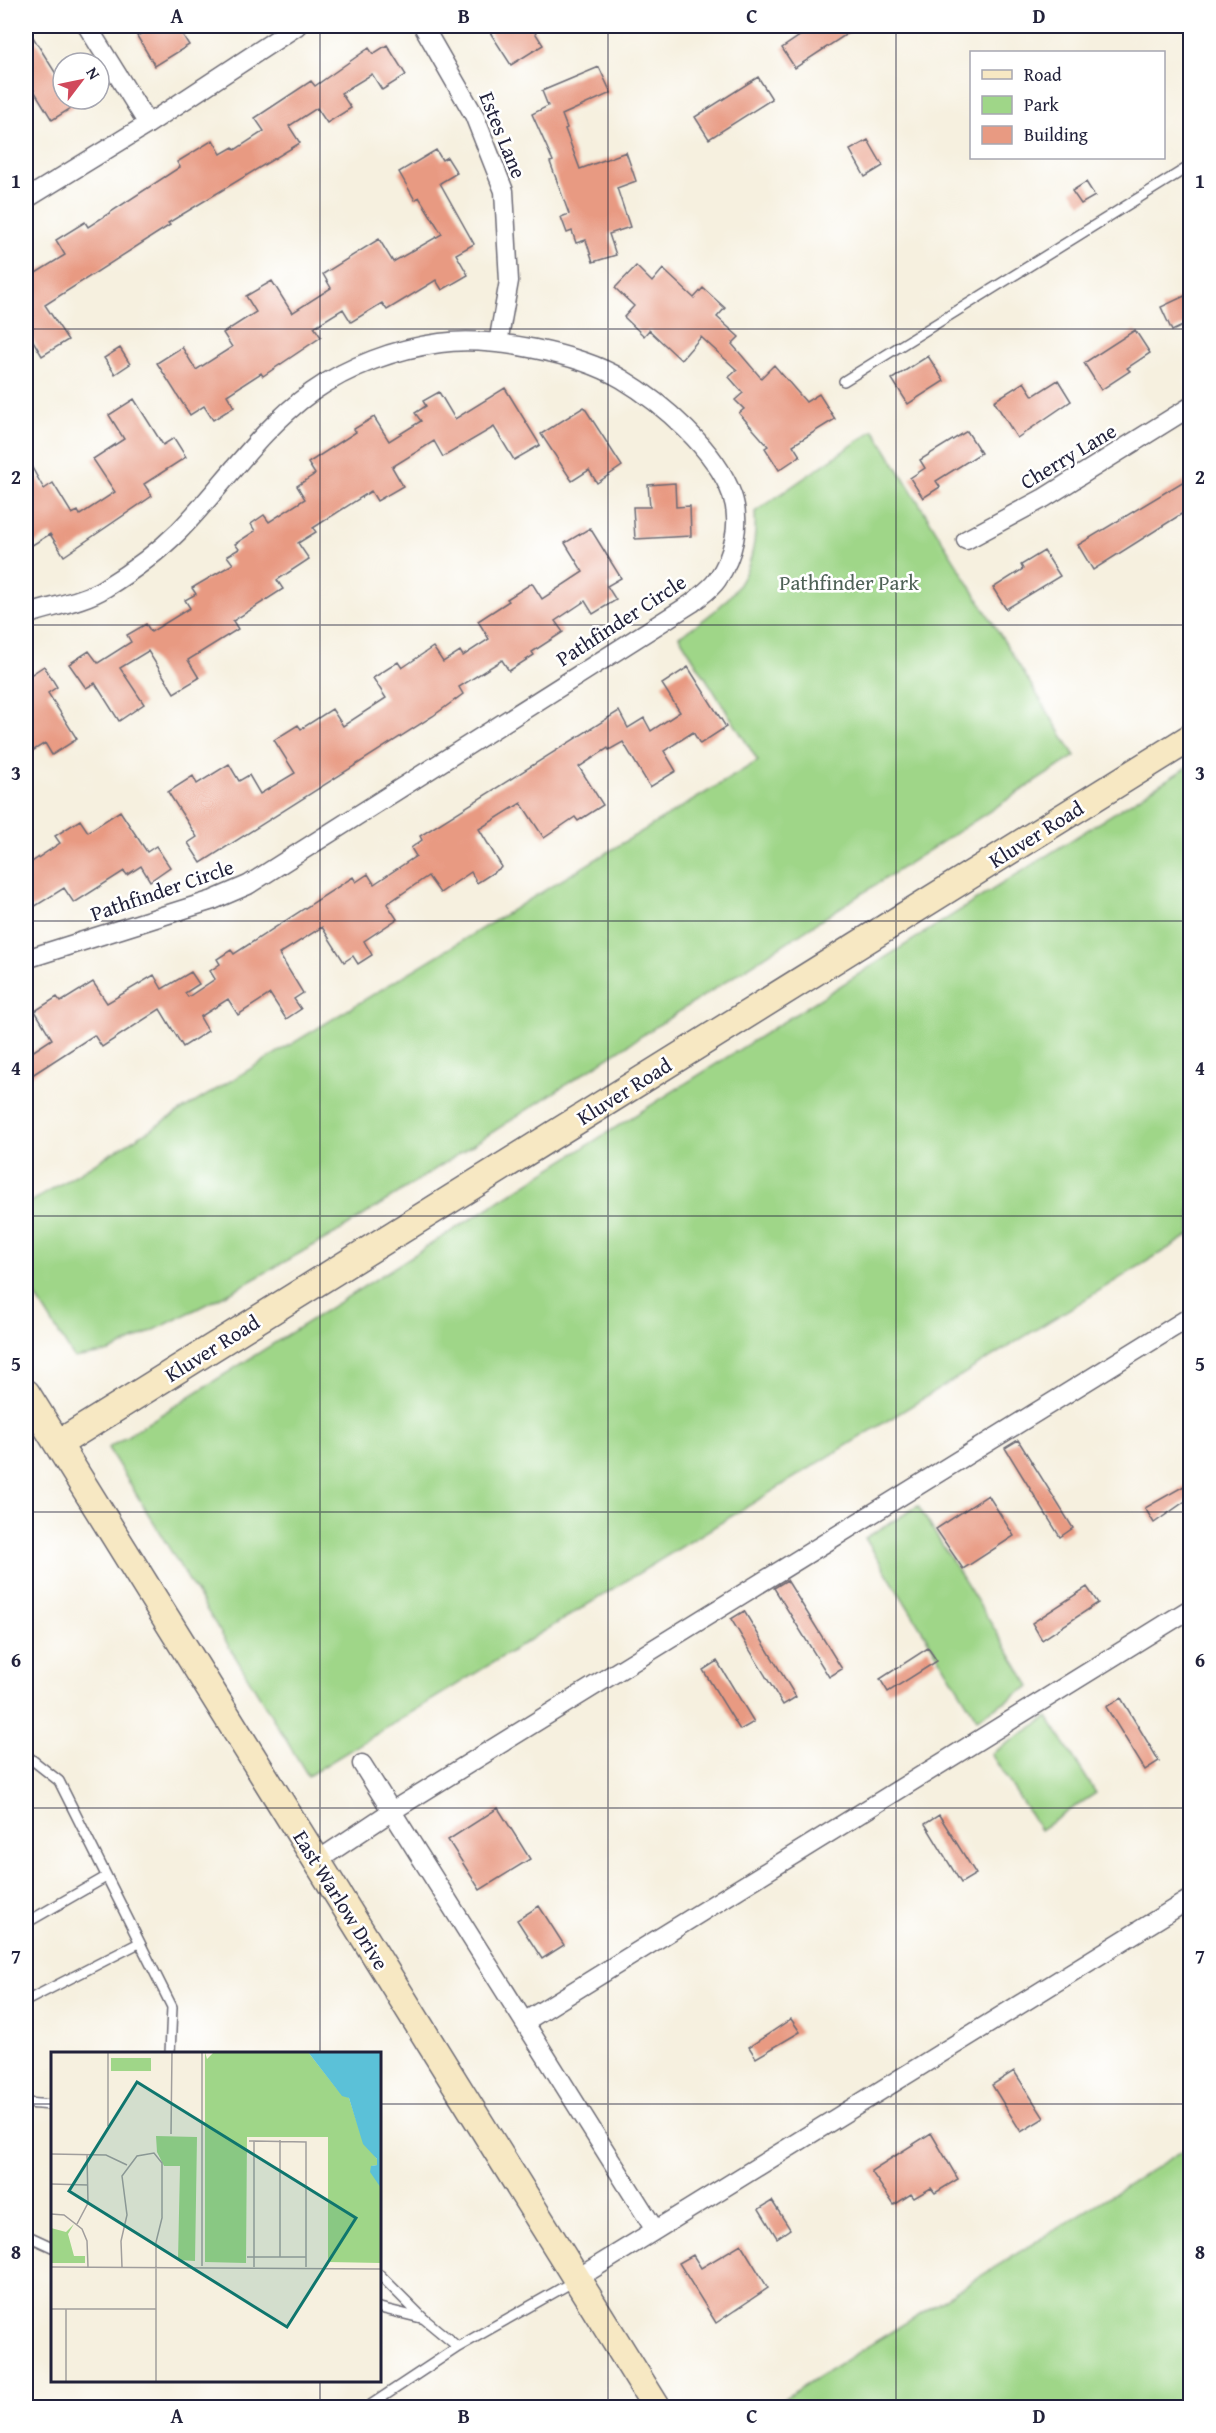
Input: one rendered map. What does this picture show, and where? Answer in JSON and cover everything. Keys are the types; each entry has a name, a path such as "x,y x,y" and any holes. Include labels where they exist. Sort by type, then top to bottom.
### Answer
{"street":[{"path":"87,26 148,124"},
{"path":"26,199 148,124 297,26"},
{"name":"Estes Lane","path":"423,26 474,115 504,191 509,281 498,343"},
{"name":"Pathfinder Circle","path":"26,615 102,590 143,562 178,532 278,420 311,392 342,373 390,354 441,343 498,343 565,356 621,378 674,417 716,464 733,496 736,528 730,555 716,581 692,603 248,885 213,900 26,959"},
{"name":"Cherry Lane","path":"966,540 1044,498 1191,407"},
{"name":"Kluver Road","path":"58,1444 1191,738"},
{"path":"316,1861 392,1811 1191,1317"},
{"name":"East Warlow Drive","path":"26,1393 657,2408"},
{"path":"524,2022 1191,1609"},
{"path":"362,1764 655,2230"},
{"path":"578,2278 1191,1899"}],"lane":[{"path":"844,381 1191,166"},
{"path":"26,1755 59,1781 172,2007 170,2052"},
{"path":"26,1923 106,1878"},
{"path":"26,2001 139,1943"},
{"path":"26,2103 51,2105"},
{"path":"26,2235 51,2247"},
{"path":"381,2276 423,2318 458,2347"},
{"path":"366,2408 458,2347 578,2278"},
{"path":"381,2308 423,2318"}],"green space":[{"name":"Pathfinder Park","path":"874,430 1075,756 341,1230 231,1292 110,1352 74,1358 26,1280 26,1205 758,761 679,636 713,613 738,586 752,554 755,512"},
{"path":"1190,765 1190,1235 308,1776 108,1448"},
{"path":"918,1506 1030,1686 977,1719 865,1538"},
{"path":"1048,1717 1096,1793 1040,1830 991,1754"},
{"path":"1190,2146 1190,2407 770,2407"}],"building":[{"path":"26,26 51,66 51,111 67,111 52,120 27,79 32,76 26,65"},
{"path":"154,26 177,26 189,45 155,66 137,36"},
{"path":"486,26 531,26 543,45 511,65"},
{"path":"808,26 859,26 795,68 782,48 801,35 799,32"},
{"path":"387,45 406,75 382,90 372,74 341,93 351,108 327,123 317,108 289,126 300,143 168,223 170,225 45,305 68,340 42,356 26,329 26,279 65,255 56,240 85,222 88,227 180,167 177,162 213,140 221,154 233,147 235,150 264,131 255,118 311,81 315,86 369,48 373,54"},
{"path":"599,67 611,93 562,115 567,128 565,129 580,169 626,152 636,181 617,188 630,227 609,234 616,255 593,262 586,240 576,243 572,231 567,233 561,217 569,214 550,162 553,161 532,114 548,106 542,91"},
{"path":"758,77 772,99 709,139 695,117"},
{"path":"868,140 883,166 865,177 850,150"},
{"path":"436,150 442,160 447,157 457,173 440,183 474,244 456,254 468,275 442,290 436,280 387,310 382,303 351,322 343,309 314,327 321,337 263,376 261,373 227,395 234,407 213,420 204,406 190,415 157,363 182,347 196,370 232,347 223,333 256,312 246,296 272,281 292,313 331,288 323,274 379,239 393,262 442,234 419,197 415,200 399,172"},
{"path":"1086,182 1095,196 1081,204 1072,191"},
{"path":"636,266 652,282 663,269 694,298 703,288 725,308 717,317 739,337 732,344 761,378 774,365 806,402 819,394 835,419 793,445 800,456 779,470 765,448 768,446 739,413 744,409 735,400 743,393 729,377 737,370 701,337 681,360 649,330 644,336 624,317 634,306 615,288"},
{"path":"1191,293 1191,322 1172,331 1161,307"},
{"path":"1135,330 1150,353 1127,368 1130,371 1101,390 1084,363"},
{"path":"120,348 130,364 115,374 104,358"},
{"path":"928,356 944,381 908,404 892,379"},
{"path":"1058,380 1071,401 1017,438 994,401 1024,382 1033,396"},
{"path":"505,388 540,445 514,460 494,427 443,457 434,441 392,467 403,486 377,501 371,491 313,528 316,532 298,543 309,559 277,580 283,589 233,621 238,629 188,660 199,678 174,693 148,651 120,668 144,704 119,721 95,683 86,688 69,664 89,651 98,663 131,642 127,635 146,624 151,632 190,608 185,600 196,594 192,588 233,564 227,556 239,549 235,544 255,531 251,524 264,515 269,522 305,499 297,486 315,474 308,463 356,432 354,429 374,417 389,441 421,421 415,413 426,406 423,401 439,392 455,419"},
{"path":"134,399 163,445 174,438 186,457 144,484 152,496 64,556 50,534 26,549 26,457 44,489 53,483 72,514 78,511 80,515 115,492 93,459 124,439 109,415"},
{"path":"584,407 622,466 597,483 589,470 572,481 541,434"},
{"path":"967,431 981,453 936,481 940,487 923,498 910,478 925,468 920,460"},
{"path":"1184,481 1191,492 1191,508 1093,570 1078,545"},
{"path":"675,483 676,507 690,506 691,536 635,539 633,507 650,507 648,485"},
{"path":"590,528 621,578 607,586 616,600 593,614 585,601 555,621 563,632 532,652 534,655 509,671 502,660 459,687 463,694 433,716 201,863 188,843 197,837 168,792 193,776 197,784 229,764 239,781 249,775 260,794 295,773 274,740 298,725 301,729 332,709 343,726 386,698 373,678 398,662 402,668 433,647 443,662 460,651 463,656 489,639 478,621 509,601 507,599 532,583 542,599 583,572 565,543"},
{"path":"1044,551 1060,576 1006,609 993,588 1023,569 1021,565"},
{"path":"44,666 57,687 48,693 77,739 52,755 45,743 26,755 26,678"},
{"path":"688,667 726,727 700,744 693,732 664,751 676,771 650,787 623,742 609,750 608,748 579,767 603,805 578,821 575,817 544,838 521,803 479,829 502,867 477,883 471,872 440,893 428,876 387,904 397,919 364,941 372,955 358,964 353,956 344,962 322,927 279,954 303,993 294,999 301,1009 286,1019 270,994 238,1015 228,999 200,1017 208,1031 183,1047 160,1009 102,1047 94,1035 26,1079 26,1056 52,1039 35,1011 57,997 61,1002 93,982 107,1003 154,975 162,989 191,972 199,984 185,993 188,997 215,979 210,971 220,964 217,959 231,950 234,954 353,877 356,882 368,874 374,884 416,856 411,848 422,840 420,836 619,711 628,728 644,718 651,731 680,712 662,684"},
{"path":"120,811 147,852 156,846 170,867 150,881 141,866 127,875 124,871 74,903 64,888 26,912 26,866 60,843 55,836 80,820 88,832"},
{"path":"1018,1440 1073,1528 1060,1537 1005,1448"},
{"path":"1191,1482 1191,1497 1154,1523 1145,1508"},
{"path":"988,1495 1014,1536 963,1569 936,1529"},
{"path":"787,1580 842,1669 829,1677 774,1588"},
{"path":"1087,1587 1098,1603 1042,1640 1032,1623"},
{"path":"744,1611 796,1697 783,1705 731,1619"},
{"path":"928,1648 937,1661 888,1692 880,1679"},
{"path":"717,1661 754,1722 740,1730 703,1670"},
{"path":"1121,1698 1159,1761 1145,1770 1106,1707"},
{"path":"498,1808 530,1859 480,1890 448,1840"},
{"path":"939,1815 976,1874 961,1883 925,1824"},
{"path":"539,1906 564,1945 542,1959 517,1920"},
{"path":"791,2019 800,2032 756,2058 749,2047"},
{"path":"1014,2071 1044,2118 1021,2132 992,2085"},
{"path":"931,2133 958,2179 935,2193 931,2188 914,2198 911,2194 894,2205 871,2171"},
{"path":"772,2201 790,2229 777,2238 759,2209"},
{"path":"741,2244 768,2288 716,2323 679,2263 693,2255 701,2268"}]}
